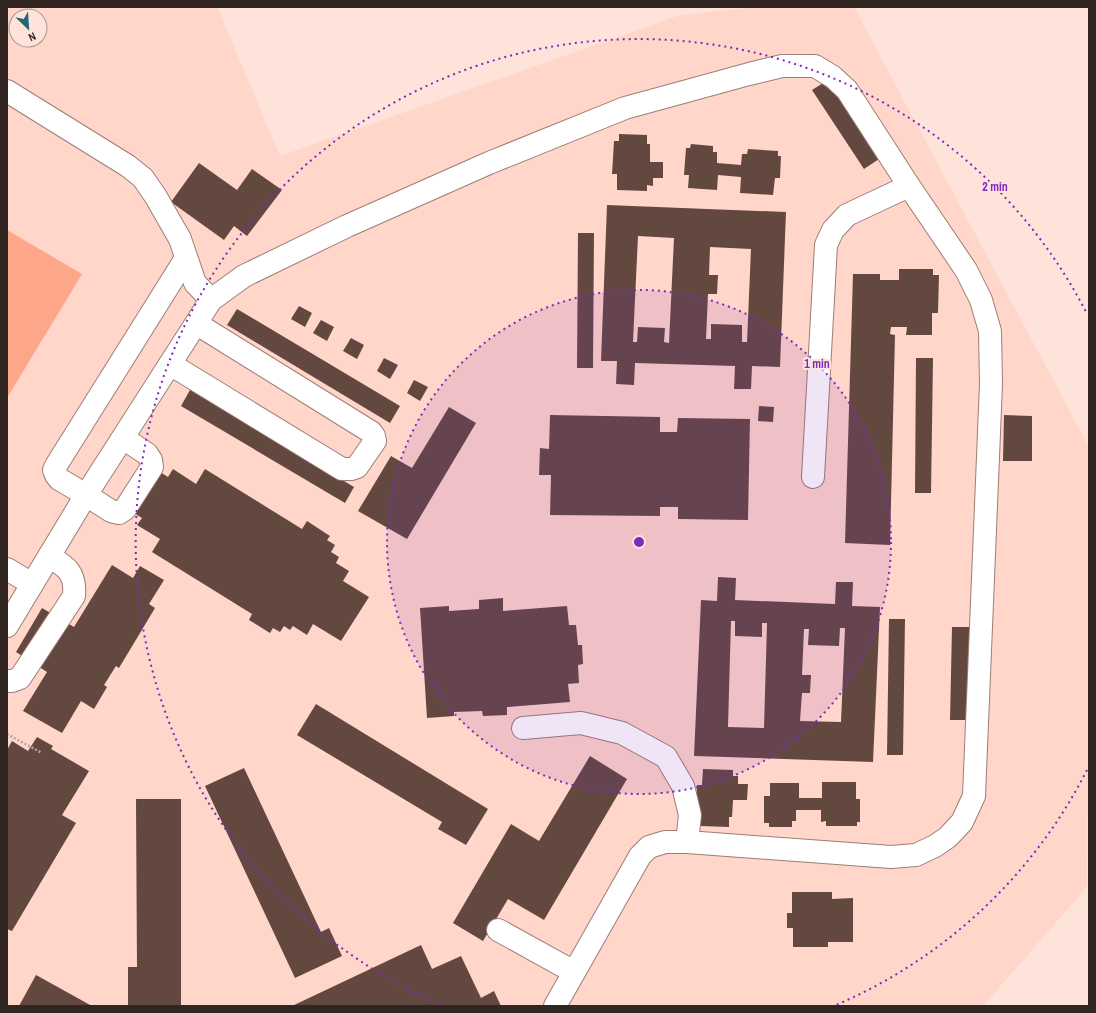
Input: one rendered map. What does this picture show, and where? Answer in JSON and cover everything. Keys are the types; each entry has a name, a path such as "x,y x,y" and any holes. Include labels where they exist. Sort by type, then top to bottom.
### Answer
{"lane":[{"path":"7,626 86,495 211,300 244,276 347,226 489,163 625,108 782,66 815,66 833,76 846,90 966,270 982,300 990,331 991,384 974,796 962,822 948,837 935,846 916,855 891,857 687,842 665,842 649,847 640,856 555,1006"},
{"path":"7,91 128,166 143,178 156,197 180,239 195,283 211,300"},
{"path":"813,476 826,245 833,230 847,215 909,186"},
{"path":"123,438 147,454 151,460 152,466 125,509 119,513 111,511 59,479 56,475 54,470 186,258"},
{"path":"170,364 342,469 351,470 357,467 374,441 374,436 371,432 197,324"},
{"path":"7,681 20,678 74,596 75,586 72,575 65,566 49,556"},
{"path":"7,569 32,584"},
{"path":"523,728 581,723 622,733 666,757 683,786 690,815 687,842"},
{"path":"498,930 574,972"}],"path":[{"path":"7,734 42,752"}],"shaded area":[{"path":"7,7 216,7 280,156 680,15 759,7 854,7 1089,447 1087,887 983,1006 7,1006"},
{"path":"7,230 82,274 7,398"}],"building":[{"path":"828,80 879,159 864,169 812,90"},
{"path":"619,134 647,135 647,144 650,144 650,162 663,162 663,178 653,178 653,186 647,185 647,191 617,190 617,174 612,174 614,141 619,141"},
{"path":"691,144 713,146 713,152 717,152 717,163 741,165 742,154 747,154 748,149 778,151 778,156 781,156 780,178 775,178 773,195 740,193 741,177 718,175 717,190 688,188 689,175 684,175 686,148 690,148"},
{"path":"199,163 237,190 252,169 282,190 247,236 234,226 224,240 171,202"},
{"path":"607,205 786,212 780,367 752,366 751,389 734,389 735,366 635,363 634,385 616,384 617,361 601,361","holes":["638,236 674,238 669,343 664,342 665,328 638,327 637,342 633,342","710,247 751,249 747,342 742,342 742,325 711,324 711,339 706,339 708,294 717,294 718,275 709,275"]},
{"path":"578,233 594,233 593,368 577,368"},
{"path":"899,269 933,269 933,275 939,275 938,313 932,313 932,335 906,335 907,327 891,327 890,334 895,335 890,545 845,543 853,274 880,274 880,280 899,280"},
{"path":"299,306 312,313 305,327 291,319"},
{"path":"237,309 400,406 390,423 227,325"},
{"path":"321,320 334,327 327,341 313,333"},
{"path":"351,338 364,345 357,359 343,351"},
{"path":"384,358 398,365 390,379 377,371"},
{"path":"916,358 933,358 931,493 915,493"},
{"path":"414,380 428,387 420,401 407,393"},
{"path":"190,390 354,487 345,503 181,406"},
{"path":"759,406 774,407 773,422 758,421"},
{"path":"449,407 476,423 407,539 358,511 391,456 412,468"},
{"path":"550,415 660,417 660,432 677,432 678,418 750,419 748,520 678,519 678,507 660,507 660,516 550,515 551,475 539,475 540,448 549,449"},
{"path":"1004,415 1032,416 1032,461 1003,461"},
{"path":"173,469 196,484 205,469 302,529 307,521 330,536 327,540 335,545 331,552 339,557 336,563 349,571 343,581 369,597 341,641 313,624 307,635 293,626 290,630 284,626 280,632 273,628 270,633 249,620 252,614 152,552 160,539 137,525 142,518 134,513 160,472 168,477"},
{"path":"112,565 133,578 140,566 164,580 149,604 155,608 119,668 116,666 104,685 107,687 94,709 81,701 62,733 23,711 47,672 16,652 42,608 74,627"},
{"path":"718,577 736,578 735,600 835,604 836,582 853,582 852,606 880,607 873,762 694,756 701,600 717,601","holes":["731,621 735,621 735,636 762,637 762,623 767,623 764,728 728,727","840,628 845,628 841,722 800,721 802,693 810,693 811,675 802,675 804,629 809,629 808,645 839,646"]},
{"path":"503,598 503,611 567,606 569,625 576,625 578,645 582,645 583,664 578,665 579,683 568,684 570,702 507,707 507,715 483,716 482,711 454,712 454,716 427,718 420,608 449,606 449,611 479,609 479,600"},
{"path":"889,619 905,619 903,755 887,755"},
{"path":"952,627 970,627 969,720 950,720"},
{"path":"316,704 488,809 466,845 438,829 442,822 297,735"},
{"path":"37,737 53,746 51,749 89,771 62,815 76,823 12,931 7,929 7,750 12,741 28,751"},
{"path":"590,756 627,779 544,920 508,899 483,941 453,923 511,824 539,841"},
{"path":"244,768 321,932 329,928 342,956 295,978 205,786"},
{"path":"703,769 733,770 733,776 738,776 738,784 748,784 747,800 733,800 732,817 729,817 729,827 700,826 700,818 695,818 697,785 702,785"},
{"path":"822,782 856,782 856,799 860,799 860,822 857,822 857,826 826,826 826,821 821,822 821,810 796,810 796,821 792,821 792,827 769,827 769,823 764,823 764,796 770,796 770,783 799,783 799,798 822,798"},
{"path":"136,799 181,799 181,1006 128,1006 128,967 137,967"},
{"path":"792,892 832,892 832,899 853,898 853,942 828,942 828,947 793,947 793,928 787,928 787,913 792,913"},
{"path":"421,945 432,969 461,956 481,998 494,991 501,1006 292,1006"},
{"path":"36,975 92,1006 19,1006"}]}
